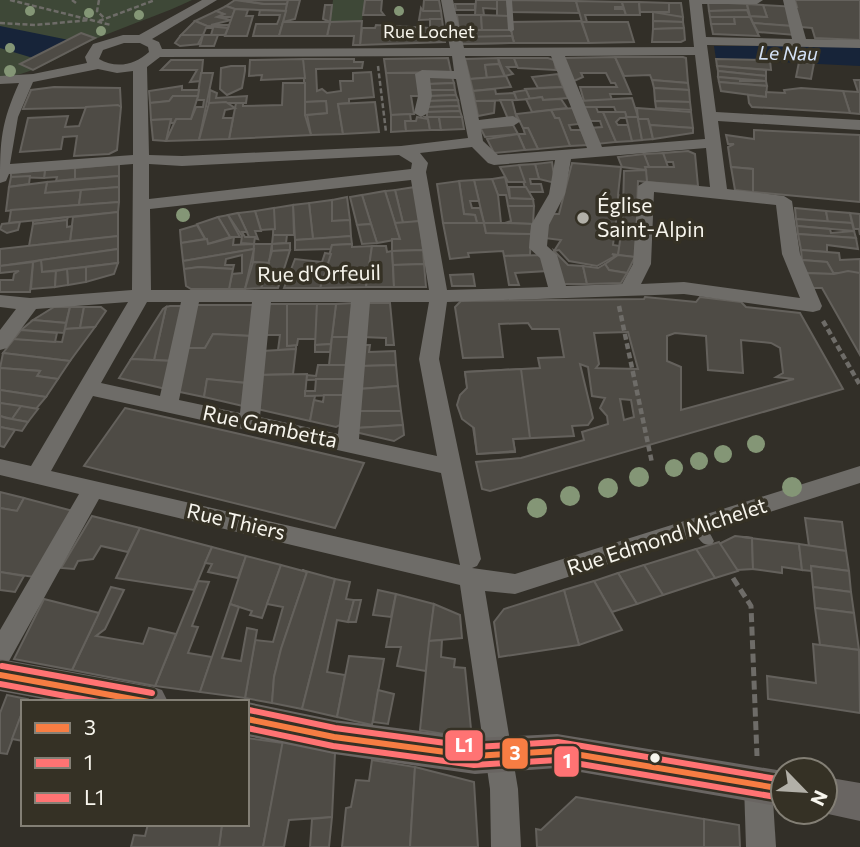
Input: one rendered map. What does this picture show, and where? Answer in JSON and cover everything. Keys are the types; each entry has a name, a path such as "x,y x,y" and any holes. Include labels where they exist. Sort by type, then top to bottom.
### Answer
{"main road":[{"path":"0,675 139,700"},
{"path":"248,719 334,737 475,756 497,756 536,750 557,751 769,787"},
{"path":"839,798 860,802"}],"street":[{"path":"98,65 92,57 98,47 114,41 146,37 211,0"},
{"path":"447,0 455,51 474,132 494,160 713,143"},
{"path":"695,0 719,191"},
{"path":"703,0 773,1 800,42"},
{"path":"0,79 28,78 98,65 112,69 139,65 156,53 154,45 146,37"},
{"name":"Rue Lochet","path":"156,53 555,51 701,49 800,42 860,44"},
{"path":"555,51 596,152"},
{"path":"39,475 43,463 140,297 142,205 139,65"},
{"path":"421,113 425,96 422,74 460,75"},
{"path":"28,78 11,117 4,172 141,159 182,161 400,150 513,121"},
{"path":"710,116 860,125"},
{"path":"400,150 419,159 421,167 418,172 439,296 429,359 470,568 504,789 506,847"},
{"path":"559,293 548,255 538,248 540,225 557,194 564,154"},
{"path":"142,205 388,178 418,172"},
{"path":"627,291 642,264 646,186 719,191 784,201 791,254 813,306"},
{"name":"Rue d'Orfeuil","path":"0,301 30,304 111,296 439,296 684,288 813,306"},
{"path":"348,444 361,296"},
{"path":"248,422 262,297"},
{"path":"167,404 191,298"},
{"path":"0,343 30,304"},
{"name":"Rue Gambetta","path":"89,388 452,467"},
{"name":"Rue Thiers","path":"0,467 470,568"},
{"name":"Rue Edmond Michelet","path":"470,568 498,584 515,584 704,535 860,474"},
{"path":"0,653 94,488"},
{"path":"761,847 769,794"}],"lane":[{"path":"509,0 511,30"}],"path":[{"path":"10,0 146,37"},
{"path":"99,0 97,11 104,18"},
{"path":"98,22 154,0"},
{"path":"0,23 48,25 91,20"},
{"path":"377,52 386,132"},
{"path":"627,291 652,463"},
{"path":"813,306 860,385"},
{"path":"733,578 751,606 769,777"}],"green space":[{"path":"0,0 192,0 92,41 28,72 0,78"},
{"path":"333,0 365,0 362,21 330,22"}],"water":[{"path":"0,26 69,40 33,58 0,48"},
{"name":"Le Nau","path":"714,46 860,46 860,66 716,59"}],"building":[{"path":"235,0 287,4 286,11 235,9 226,6"},
{"path":"240,0 288,0 287,4 264,4"},
{"path":"288,0 300,0 295,19 283,22"},
{"path":"365,0 382,0 381,11 384,15 363,15"},
{"path":"424,0 439,0 441,11 423,11"},
{"path":"476,0 497,0 498,9 483,8 484,15 475,15"},
{"path":"497,0 507,0 509,16 497,16"},
{"path":"509,0 576,1 579,13 510,12"},
{"path":"795,0 860,0 860,40 815,38 812,28 753,23 750,16 767,17 763,5 797,7"},
{"path":"576,1 622,2 623,7 615,9 624,9 626,15 585,15 587,22 582,22"},
{"path":"622,2 639,2 640,15 626,15"},
{"path":"639,2 669,3 669,12 640,12"},
{"path":"708,2 747,4 748,10 709,11"},
{"path":"669,3 681,3 683,17 663,16 660,12 669,12"},
{"path":"455,4 475,4 475,10 456,10"},
{"path":"747,4 763,5 767,17 750,16"},
{"path":"325,5 332,5 330,22 323,19"},
{"path":"226,6 235,9 232,17 217,17 224,14 216,11"},
{"path":"421,8 423,11 441,11 442,19 419,20"},
{"path":"235,9 248,10 246,16 253,16 247,36 225,36"},
{"path":"260,10 286,11 279,36 253,36 256,24 277,24 279,19 280,15 259,15"},
{"path":"747,10 750,17 710,17 709,11"},
{"path":"216,11 224,14 217,17 231,20 211,25 229,25 228,28 207,26 195,21"},
{"path":"653,12 683,17 683,22 653,21"},
{"path":"457,15 481,15 482,30 459,30"},
{"path":"481,15 509,16 511,30 482,30"},
{"path":"710,17 734,17 735,24 711,24"},
{"path":"734,17 750,17 759,36 713,34 711,24 735,24"},
{"path":"430,19 442,19 445,42 360,45 362,28 375,28 376,25 430,28"},
{"path":"195,21 207,26 228,28 225,35 211,35 213,28 206,28 203,35 181,35"},
{"path":"362,21 360,45 353,45 354,36 327,36 330,22"},
{"path":"581,21 589,43 514,43 511,30 511,22"},
{"path":"653,21 683,22 684,28 653,29"},
{"path":"283,22 330,22 327,36 279,36"},
{"path":"582,22 628,22 634,42 589,43"},
{"path":"753,23 793,26 795,35 758,32"},
{"path":"684,28 685,40 681,42 652,42 653,29"},
{"path":"459,30 511,30 514,43 461,44"},
{"path":"81,33 95,38 33,70 20,64"},
{"path":"181,35 203,35 198,44 201,44 180,46 175,43"},
{"path":"203,35 218,35 214,46 200,46"},
{"path":"512,36 514,43 461,44 460,37"},
{"path":"615,57 631,94 610,94 612,100 584,101 580,87 617,87 615,83 611,83 606,73 581,73 583,77 572,82 563,58"},
{"path":"615,57 686,58 688,83 652,80 650,75 624,76"},
{"path":"448,58 451,72 386,73 384,59"},
{"path":"498,58 514,58 517,67 507,67 513,74 505,76"},
{"path":"498,58 499,64 485,65 487,78 470,79 465,59"},
{"path":"514,58 548,58 554,60 556,70 518,68"},
{"path":"303,59 354,59 354,62 363,62 362,68 316,69 317,91 322,89 327,93 341,91 340,81 353,81 353,73 371,72 374,97 349,99 349,103 338,104 343,134 311,135 307,115 327,113 326,101 305,102"},
{"path":"303,59 305,78 261,80 262,75 249,76 250,60"},
{"path":"716,59 770,60 771,70 717,66"},
{"path":"171,60 203,60 201,81 190,82 197,70 161,70"},
{"path":"799,62 814,63 811,79 796,77"},
{"path":"499,64 505,77 487,78 485,65"},
{"path":"245,66 245,71 242,88 227,95 220,89 221,68"},
{"path":"717,66 766,70 766,76 718,71"},
{"path":"718,71 766,76 766,81 718,77"},
{"path":"201,73 213,73 199,140 166,141 176,119 191,119 196,107 203,107 204,100 197,100"},
{"path":"386,73 419,73 422,96 411,96 414,114 391,115"},
{"path":"558,74 563,87 538,88 532,77"},
{"path":"506,76 511,87 473,91 470,79"},
{"path":"427,77 452,77 454,83 428,84"},
{"path":"718,77 740,81 766,81 767,86 719,82"},
{"path":"652,80 688,83 689,90 654,88"},
{"path":"854,80 860,80 860,114 850,113 843,91 858,92"},
{"path":"719,82 767,86 766,97 721,91"},
{"path":"283,83 305,83 305,115 311,135 229,139 236,103 243,103 243,106 282,105"},
{"path":"454,83 455,90 428,90 428,84"},
{"path":"182,86 182,90 199,90 198,96 173,96 169,101 150,103 149,91"},
{"path":"54,87 120,88 121,107 23,109 31,90"},
{"path":"563,87 568,98 530,99 525,89"},
{"path":"654,88 689,90 690,102 655,101"},
{"path":"801,88 843,91 850,113 752,107 749,103 748,95 766,97 766,92 785,93 784,90"},
{"path":"495,89 496,94 514,93 517,100 475,101 473,91"},
{"path":"210,90 217,93 216,98 247,96 246,103 209,103"},
{"path":"428,90 455,90 456,95 429,96"},
{"path":"526,90 530,99 517,100 514,92"},
{"path":"456,95 458,100 428,101 429,96"},
{"path":"173,96 198,96 191,119 176,119 174,123 170,123 171,119 151,120 150,103 169,101"},
{"path":"542,97 543,100 561,99 567,108 532,112 526,99"},
{"path":"632,98 638,117 626,117 625,112 616,112 614,107 582,107 580,101"},
{"path":"458,100 459,106 427,107 428,101"},
{"path":"500,100 512,100 517,119 508,119"},
{"path":"326,101 327,113 305,115 305,102"},
{"path":"475,101 495,101 494,113 478,116"},
{"path":"655,101 690,102 691,110 656,108"},
{"path":"226,102 235,108 225,110 223,118 233,118 229,139 199,140 209,103"},
{"path":"375,102 379,132 343,134 338,104"},
{"path":"459,106 460,111 427,112 427,107"},
{"path":"86,107 121,107 117,150 109,154 74,156 77,136 63,137 61,149 20,152 28,118 68,116 65,127 79,126"},
{"path":"582,107 596,107 598,112 603,112 616,142 596,144 590,128 602,127 600,121 587,121"},
{"path":"573,108 579,124 569,125 571,130 581,130 588,145 570,146 559,118 555,118 551,110"},
{"path":"637,108 691,112 693,128 650,125 648,119 638,119"},
{"path":"551,110 555,118 559,118 570,146 538,149 528,128 523,128 516,114"},
{"path":"460,111 462,117 427,117 427,112"},
{"path":"603,112 625,112 627,118 620,118 616,122 618,125 628,125 632,141 616,142"},
{"path":"410,114 411,121 405,121 406,131 391,132 391,115"},
{"path":"417,117 428,119 430,130 406,131 405,121 416,121"},
{"path":"425,117 439,117 441,130 430,130"},
{"path":"439,117 462,117 464,129 441,130"},
{"path":"626,117 638,117 642,140 632,141"},
{"path":"171,119 166,141 153,140 151,120"},
{"path":"638,119 648,119 653,139 642,140"},
{"path":"512,123 518,134 485,137 480,127"},
{"path":"650,125 693,128 693,133 653,139"},
{"path":"523,128 528,128 538,149 525,150 518,134 525,134"},
{"path":"754,130 860,135 860,202 753,192 753,169 731,167 728,147 734,144 728,144 726,135 754,139"},
{"path":"518,134 525,150 494,153 487,139"},
{"path":"688,151 695,154 698,186 647,182 645,167 674,167 673,162 666,162 663,153"},
{"path":"663,153 668,167 649,167 644,154"},
{"path":"644,154 649,167 645,167 646,170 622,167 618,157"},
{"path":"552,162 555,183 539,179 535,164"},
{"name":"Église Saint-Alpin","path":"572,163 621,167 618,195 621,196 618,196 618,203 621,203 617,211 621,212 617,213 613,245 620,246 618,255 612,254 615,256 597,266 569,261 559,250 554,251 561,240 544,238 551,214 559,214"},
{"path":"119,164 119,176 75,179 75,168"},
{"path":"535,164 539,179 530,179 531,184 541,184 543,192 526,192 519,165"},
{"path":"519,165 525,182 508,182 500,167"},
{"path":"731,167 753,169 753,192 735,190"},
{"path":"75,168 75,179 56,181 57,177 44,178 45,170"},
{"path":"45,170 44,178 11,177 11,173"},
{"path":"646,170 647,182 638,181 637,210 623,208 624,171"},
{"path":"30,176 29,184 9,187 11,177"},
{"path":"119,176 119,187 45,193 47,182"},
{"path":"505,177 510,198 533,199 534,206 508,206 506,195 498,195 492,179"},
{"path":"492,179 498,195 501,223 484,223 474,180"},
{"path":"474,180 479,201 470,201 472,208 480,208 484,223 477,223 475,215 464,214 459,181"},
{"path":"459,181 464,214 475,215 477,223 443,223 437,184"},
{"path":"47,182 45,193 81,190 79,205 6,211 9,187"},
{"path":"119,187 119,202 79,205 81,190"},
{"path":"415,187 420,221 403,223 395,190"},
{"path":"509,187 526,187 533,199 510,198"},
{"path":"395,190 403,223 395,223 385,191"},
{"path":"385,191 400,239 377,243 362,195"},
{"path":"362,195 371,224 357,225 350,197"},
{"path":"347,197 350,220 332,221 332,200"},
{"path":"332,200 332,221 350,220 351,236 313,239 309,203"},
{"path":"119,202 118,212 9,223 11,210"},
{"path":"309,203 313,239 295,240 293,205"},
{"path":"293,205 294,235 273,235 274,208"},
{"path":"508,206 534,206 533,224 505,223 511,221"},
{"path":"274,208 275,229 261,230 255,211"},
{"path":"795,208 826,211 828,222 796,219"},
{"path":"255,211 261,231 255,231 258,239 249,237 238,213"},
{"path":"826,211 850,213 852,223 828,222"},
{"path":"118,212 118,236 70,241 73,217"},
{"path":"623,212 637,214 637,227 622,226"},
{"path":"238,213 247,232 242,232 245,237 255,237 254,244 241,243 242,236 228,215"},
{"path":"850,213 860,214 860,235 859,229 854,229"},
{"path":"228,215 240,237 230,237 218,217"},
{"path":"68,217 67,220 33,224 33,221"},
{"path":"218,217 230,237 208,244 197,224"},
{"path":"796,219 852,223 854,231 797,226"},
{"path":"67,220 67,227 72,226 70,241 29,246 33,224"},
{"path":"420,221 423,250 392,251 392,239 400,239 395,223"},
{"path":"20,222 18,230 7,233 0,229 2,224"},
{"path":"443,223 484,223 486,233 531,234 530,255 504,256 503,251 468,253 469,257 450,259"},
{"path":"484,223 533,224 531,234 486,233"},
{"path":"371,224 377,243 362,244 357,225"},
{"path":"197,225 205,239 181,243 180,230"},
{"path":"622,226 637,227 635,257 618,255"},
{"path":"797,226 830,229 831,233 854,231 856,238 798,234"},
{"path":"798,234 856,238 858,249 827,245 827,252 801,250"},
{"path":"273,235 287,235 286,243 272,244"},
{"path":"118,236 118,249 0,266 0,249"},
{"path":"351,236 352,244 332,245 331,249 295,250 295,240"},
{"path":"234,237 233,245 254,244 254,249 183,261 181,243 207,239 208,244"},
{"path":"290,243 290,250 272,251 272,244"},
{"path":"254,244 272,244 269,263 253,262"},
{"path":"352,244 352,247 372,246 366,287 320,288 332,245"},
{"path":"372,246 386,246 387,252 392,251 394,287 366,287"},
{"path":"118,249 118,263 42,272 41,260"},
{"path":"254,249 245,289 229,289 232,274 242,273 242,255 226,259 225,265 234,265 233,269 184,269 183,261"},
{"path":"290,250 278,288 261,288 272,251"},
{"path":"423,250 424,264 393,265 392,251"},
{"path":"801,250 839,253 840,260 860,259 860,273 833,273 827,262 802,260"},
{"path":"554,251 568,265 583,266 587,284 562,284"},
{"path":"325,253 331,254 320,288 284,288 295,259 322,262"},
{"path":"543,255 547,271 515,273 519,285 509,285 504,256"},
{"path":"618,255 635,257 627,273 609,270 605,264"},
{"path":"41,260 42,272 56,271 55,287 31,289 33,262"},
{"path":"802,260 827,262 834,274 804,273"},
{"path":"33,262 30,292 0,292 0,280 13,280 14,274 19,271 0,273 0,266"},
{"path":"253,262 269,263 261,288 245,289"},
{"path":"118,263 114,274 86,282 86,267"},
{"path":"424,264 426,287 394,287 393,265"},
{"path":"605,264 609,270 627,273 621,283 587,284 583,266 598,268"},
{"path":"86,267 86,282 68,285 67,269"},
{"path":"67,269 68,285 55,287 56,271"},
{"path":"184,269 233,269 229,289 191,289 186,286"},
{"path":"848,271 860,273 860,355 822,288 813,288 804,273 834,274"},
{"path":"473,274 475,286 452,286 450,275"},
{"path":"700,297 741,302 746,307 800,313 843,389 490,491 482,489 476,462 521,458 584,440 582,432 608,424 607,416 600,408 605,398 592,396 588,367 580,364 593,418 588,425 572,426 574,436 513,439 515,452 477,454 465,372 540,368 538,358 564,357 559,329 532,329 528,323 499,324 503,357 463,358 455,307 461,301 644,299 696,302","holes":["628,332 638,369 596,368 599,364 594,333","675,333 706,336 708,370 743,373 741,340 771,343 780,348 783,373 776,377 794,379 681,410 681,367 667,361 667,336","620,399 631,400 634,417 624,420"]},
{"path":"354,303 351,337 332,337 336,304"},
{"path":"367,303 390,303 394,345 386,345 386,338 363,337"},
{"path":"268,304 287,304 287,346 296,345 296,349 278,350 280,335 263,335"},
{"path":"287,304 317,304 316,339 298,339 297,345 287,346"},
{"path":"317,304 336,304 331,344 315,345"},
{"path":"193,305 254,305 251,336 213,334 205,348 184,348"},
{"path":"186,306 173,361 154,360 166,307"},
{"path":"54,307 70,307 66,323 33,320"},
{"path":"70,307 84,307 80,328 65,329"},
{"path":"84,307 101,307 106,311 95,327 80,328"},
{"path":"166,307 154,360 131,359 163,309"},
{"path":"33,320 66,323 64,333 21,330"},
{"path":"95,327 70,361 3,353 14,339 62,342 65,329"},
{"path":"21,330 57,333 55,342 14,339"},
{"path":"213,334 251,336 246,383 207,379 204,397 175,391 184,348 205,348"},
{"path":"332,337 351,337 348,365 329,365"},
{"path":"331,344 330,352 315,352 315,345"},
{"path":"363,345 370,345 369,352 395,351 396,365 361,366"},
{"path":"296,349 293,374 259,375 262,351"},
{"path":"3,353 70,361 58,379 37,376 40,371 0,368"},
{"path":"131,359 173,361 166,389 119,378"},
{"path":"318,365 348,365 347,379 306,380 307,375 316,376"},
{"path":"396,365 398,386 359,389 361,366"},
{"path":"0,368 40,371 37,376 58,379 46,397 0,390"},
{"path":"521,369 530,438 513,439 515,451 477,454 474,428 462,419 457,405 460,395 467,388 465,372"},
{"path":"307,374 305,396 315,396 310,421 257,409 259,375"},
{"path":"207,379 246,383 243,406 204,397"},
{"path":"316,379 347,379 345,395 305,396 305,391 315,391"},
{"path":"398,386 401,411 357,411 359,389"},
{"path":"0,390 46,397 36,409 0,403"},
{"path":"324,395 345,395 342,424 336,427 310,421 314,400 323,402"},
{"path":"0,403 21,406 12,419 0,416"},
{"path":"21,406 38,409 28,422 12,419"},
{"path":"125,408 364,463 335,528 84,466"},
{"path":"357,411 401,411 403,425 356,428"},
{"path":"0,416 28,422 22,431 0,427"},
{"path":"403,425 404,435 394,441 355,432 356,428"},
{"path":"0,427 15,430 4,447 0,446"},
{"path":"0,492 24,498 17,511 0,508"},
{"path":"24,498 73,511 34,577 0,572 0,508 17,511"},
{"path":"92,516 140,528 128,552 101,546 93,559 78,561 74,569 61,568"},
{"path":"805,518 842,522 846,551 809,546"},
{"path":"140,528 212,547 194,590 116,578"},
{"path":"735,536 752,538 753,569 737,570 719,544"},
{"path":"752,538 799,544 802,570 782,567 782,573 753,569"},
{"path":"719,542 738,571 715,578 696,549"},
{"path":"799,544 846,551 849,571 811,566 811,571 802,570"},
{"path":"212,547 246,556 238,578 208,572 212,564 205,563"},
{"path":"696,549 715,578 663,595 644,565"},
{"path":"246,556 281,565 262,618 250,615 252,611 230,604"},
{"path":"281,565 307,572 281,649 274,677 272,703 245,698 255,640 273,642 283,607 267,604"},
{"path":"644,565 663,595 637,604 618,573"},
{"path":"811,566 849,571 851,592 813,587"},
{"path":"302,570 335,579 302,709 272,703 274,677 281,649 307,572"},
{"path":"0,572 24,576 15,592 0,590"},
{"path":"618,573 637,604 612,612 594,581"},
{"path":"335,579 350,582 346,599 354,600 348,622 337,620 327,672 345,675 337,717 302,709"},
{"path":"198,581 209,582 192,626 198,627 188,653 212,657 200,692 155,686"},
{"path":"594,581 622,630 579,645 564,590"},
{"path":"111,587 124,590 105,629 96,636 143,644 149,628 176,634 155,686 72,670"},
{"path":"813,587 851,592 854,613 815,608"},
{"path":"378,590 396,594 391,617 373,615"},
{"path":"564,590 579,645 499,657 494,622 504,609"},
{"path":"396,594 434,604 426,671 397,666 401,647 386,647"},
{"path":"44,599 99,613 72,670 14,659"},
{"path":"354,600 361,600 356,622 348,622"},
{"path":"230,604 239,607 222,658 241,661 247,628 257,630 245,698 200,692"},
{"path":"434,604 460,615 462,638 429,641"},
{"path":"815,608 854,613 859,650 820,645"},
{"path":"442,640 441,657 455,659 454,667 465,668 471,729 462,737 420,730 429,641"},
{"path":"813,644 859,650 860,713 768,699 767,676 816,683"},
{"path":"349,656 384,659 372,725 337,717"},
{"path":"378,690 394,694 388,724 373,722"},
{"path":"7,695 27,699 21,700 21,716 7,754 0,753 0,713"},
{"path":"21,715 21,741 12,739"},
{"path":"248,738 283,743 263,847 219,847 222,826 248,826"},
{"path":"283,740 335,753 332,817 289,820 284,847 263,847"},
{"path":"372,760 415,767 410,847 342,847 346,808 351,807 356,780 369,781"},
{"path":"415,767 474,782 478,847 410,847"},
{"path":"576,797 704,819 704,847 537,847 536,829 541,830"},
{"path":"332,817 329,847 310,847 312,819"},
{"path":"704,819 739,825 740,847 704,847"},
{"path":"148,826 222,826 219,847 131,847 134,835 145,836"}],"transit line":[{"name":"L1","path":"2,666 152,693"},
{"name":"3","path":"0,675 138,700"},
{"name":"1","path":"0,684 88,700"},
{"name":"L1","path":"249,710 335,728 475,747 558,742 769,778"},
{"name":"3","path":"248,719 334,737 475,756 557,751 769,787"},
{"name":"1","path":"248,728 333,746 474,765 557,760 769,796"}],"place":[{"name":"Église Saint-Alpin","path":"583,218"}]}
